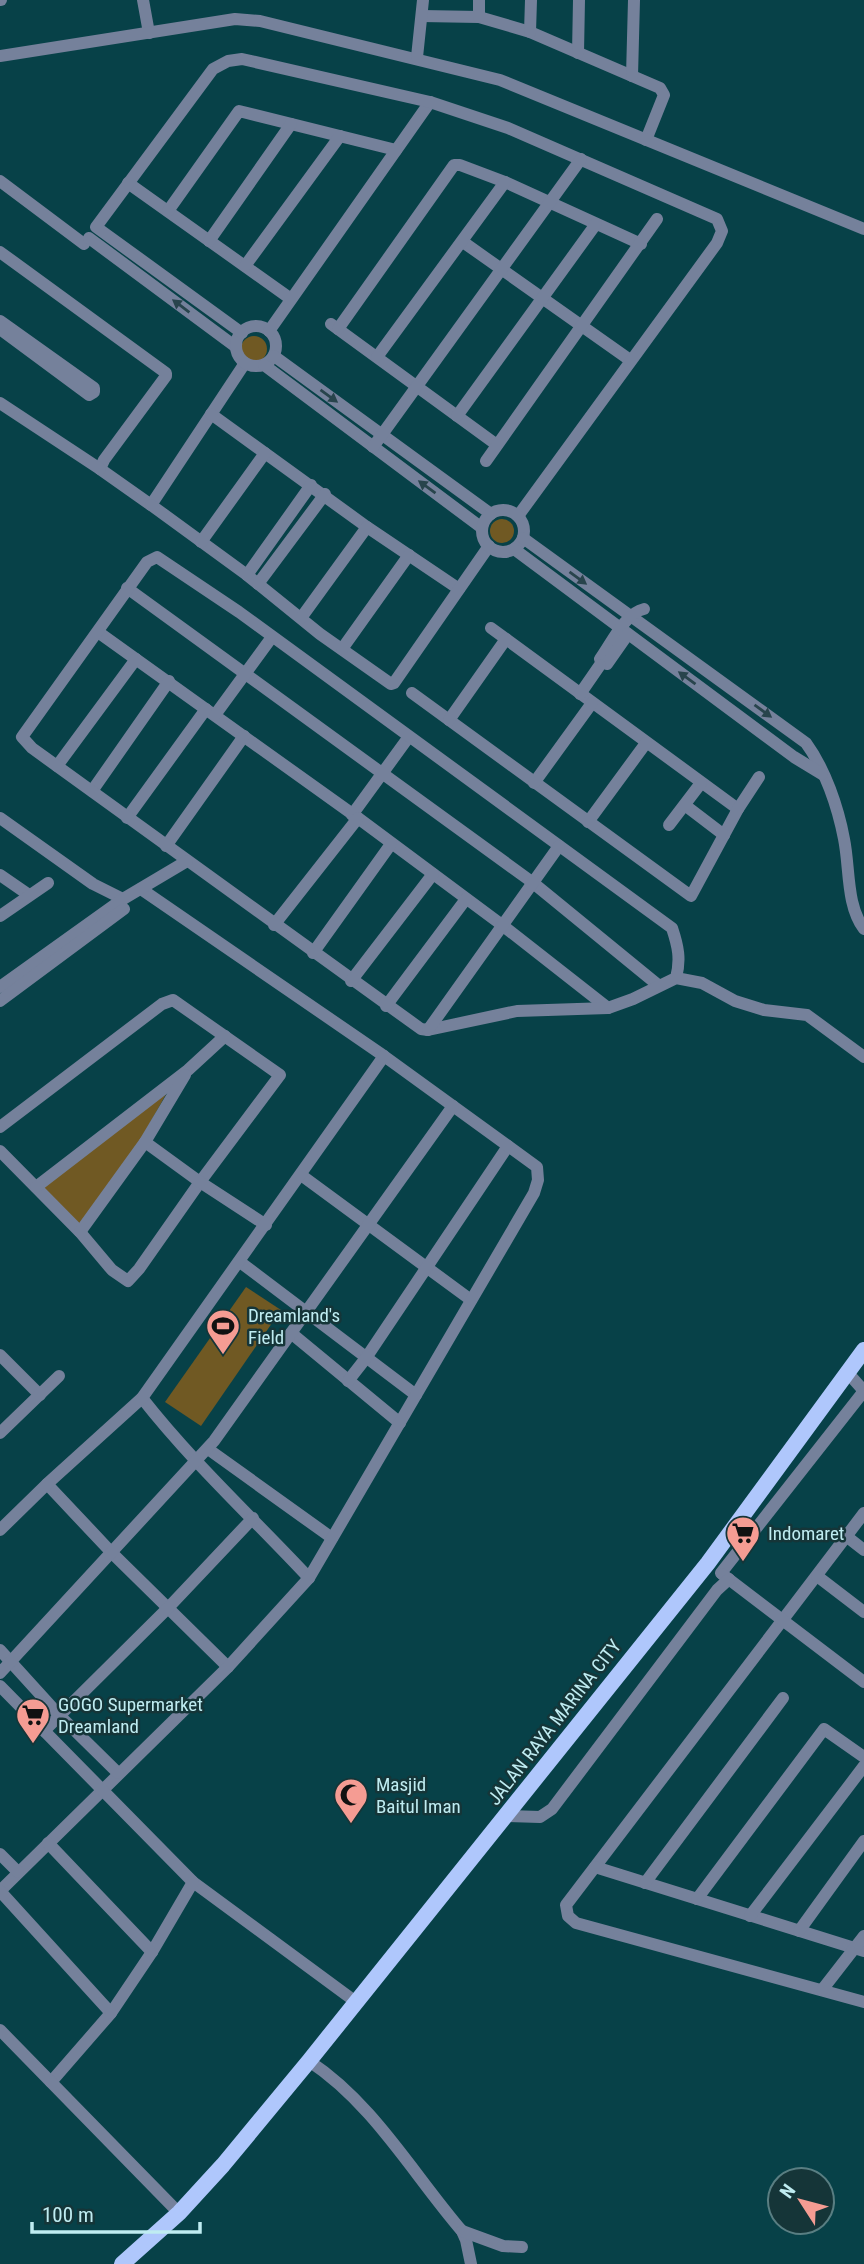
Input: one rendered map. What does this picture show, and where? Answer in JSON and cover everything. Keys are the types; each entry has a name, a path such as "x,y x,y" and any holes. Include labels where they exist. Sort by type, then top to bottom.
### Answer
{"main road":[{"name":"JALAN RAYA MARINA CITY","path":"122,2264 179,2213 223,2165 506,1816 719,1572 864,1350"}],"street":[{"path":"143,0 149,33"},
{"path":"417,57 424,0"},
{"path":"479,0 479,17"},
{"path":"530,32 531,0"},
{"path":"578,53 579,0"},
{"path":"632,76 634,0"},
{"path":"422,16 479,17 530,32 660,88 664,95 646,141"},
{"path":"0,56 235,19 260,20 417,57 500,80 864,229"},
{"path":"90,236 213,69 228,61 242,59 430,102 508,128 717,219 722,230 717,243 518,516"},
{"path":"268,331 430,102"},
{"path":"167,211 239,111 396,150"},
{"path":"209,241 291,124"},
{"path":"245,266 340,136"},
{"path":"373,447 581,159"},
{"path":"496,445 335,326 454,164 505,182 641,244"},
{"path":"0,181 242,332"},
{"path":"377,357 505,182"},
{"path":"128,183 291,299"},
{"path":"486,461 657,219"},
{"path":"457,416 596,224"},
{"path":"90,236 236,347 240,359 245,363 258,366 269,360 276,342 268,331 256,326 242,332 236,347"},
{"path":"463,242 630,360"},
{"path":"0,252 166,373 100,469"},
{"path":"0,321 94,388 94,392 89,395 0,329"},
{"path":"269,360 383,435 492,514"},
{"path":"269,360 373,447 482,527"},
{"path":"151,505 245,363"},
{"path":"0,403 151,505 388,683 394,683 489,546"},
{"path":"211,414 367,527 459,589"},
{"path":"201,542 265,453"},
{"path":"247,575 311,485"},
{"path":"258,584 325,494"},
{"path":"508,510 518,516 523,524 523,538 514,549 501,552 484,541 482,527 492,514 508,510"},
{"path":"301,618 367,527"},
{"path":"523,538 806,743 816,756 834,802 844,838 854,914 864,929"},
{"path":"514,549 780,747 822,774"},
{"path":"342,649 409,555"},
{"path":"676,978 680,963 679,950 672,928 272,637 157,557 147,562 127,588 22,737 25,742 127,818 421,1029 428,1030 517,1011 608,1008 676,978 702,983 735,1002 764,1010 807,1015 864,1057"},
{"path":"127,588 532,882 658,985"},
{"path":"580,694 624,632 631,616 644,609"},
{"path":"491,628 738,809"},
{"path":"98,632 355,816 608,1008"},
{"path":"127,818 272,637"},
{"path":"449,720 506,639"},
{"path":"57,766 136,659"},
{"path":"92,791 169,681"},
{"path":"412,693 691,896 738,809 759,777"},
{"path":"534,783 592,703"},
{"path":"780,747 790,731"},
{"path":"166,846 244,736"},
{"path":"274,925 355,816 408,738"},
{"path":"588,822 646,743"},
{"path":"670,825 701,783"},
{"path":"686,806 724,835"},
{"path":"0,818 93,884 123,900"},
{"path":"313,953 391,844"},
{"path":"428,1030 559,846"},
{"path":"0,1001 187,860"},
{"path":"351,981 433,874"},
{"path":"0,875 29,895"},
{"path":"0,916 48,883"},
{"path":"0,987 123,900 144,890"},
{"path":"111,2013 0,1891 228,1667 309,1578 534,1193 538,1180 537,1167 384,1056 144,890"},
{"path":"386,1006 466,899"},
{"path":"0,1127 167,1001 178,1003 280,1075 128,1282 112,1270 80,1232 0,1151"},
{"path":"36,1187 188,1070 225,1036"},
{"path":"0,1530 142,1398 384,1056"},
{"path":"80,1232 145,1142 188,1070"},
{"path":"0,1673 208,1448 453,1106"},
{"path":"145,1142 266,1225"},
{"path":"348,1381 508,1146"},
{"path":"301,1175 471,1300"},
{"path":"240,1262 416,1395"},
{"path":"291,1334 400,1423"},
{"path":"0,1355 40,1395"},
{"path":"506,1816 540,1817 552,1809 717,1590 719,1572 864,1391 848,1373"},
{"path":"0,1433 59,1376"},
{"path":"142,1398 196,1462 309,1578"},
{"path":"208,1448 332,1538"},
{"path":"47,1484 111,1552 228,1667"},
{"path":"864,1513 566,1905 568,1916 576,1923 864,2002"},
{"path":"44,1731 168,1608 253,1518"},
{"path":"846,1536 864,1550"},
{"path":"719,1572 864,1682"},
{"path":"817,1576 864,1612"},
{"path":"0,1650 60,1716 118,1773"},
{"path":"0,1686 192,1882 356,2002"},
{"path":"645,1883 783,1698"},
{"path":"697,1899 824,1729 864,1757"},
{"path":"750,1916 864,1766"},
{"path":"799,1931 864,1841"},
{"path":"48,1843 152,1952"},
{"path":"0,1854 18,1872"},
{"path":"595,1867 859,1949"},
{"path":"51,2082 111,2013 152,1952 192,1882"},
{"path":"822,1990 859,1949 864,1936"},
{"path":"0,2030 179,2213"},
{"path":"309,2061 331,2075 369,2116 462,2231 471,2264"},
{"path":"462,2231 503,2246 522,2247"}],"shaded area":[{"path":"254,336 263,340 267,349 263,358 254,362 245,358 241,349 245,340"},
{"path":"502,519 513,526 514,531 507,542 502,543 491,536 490,531 497,520"},
{"path":"169,1089 141,1139 80,1227 43,1188"},
{"name":"Dreamland's Field","path":"246,1287 281,1310 201,1426 165,1402"}],"place":[{"name":"Dreamland's Field","path":"223,1356"},
{"name":"Indomaret","path":"743,1563"},
{"name":"GOGO Supermarket Dreamland","path":"33,1745"},
{"name":"Masjid Baitul Iman","path":"351,1825"}]}
